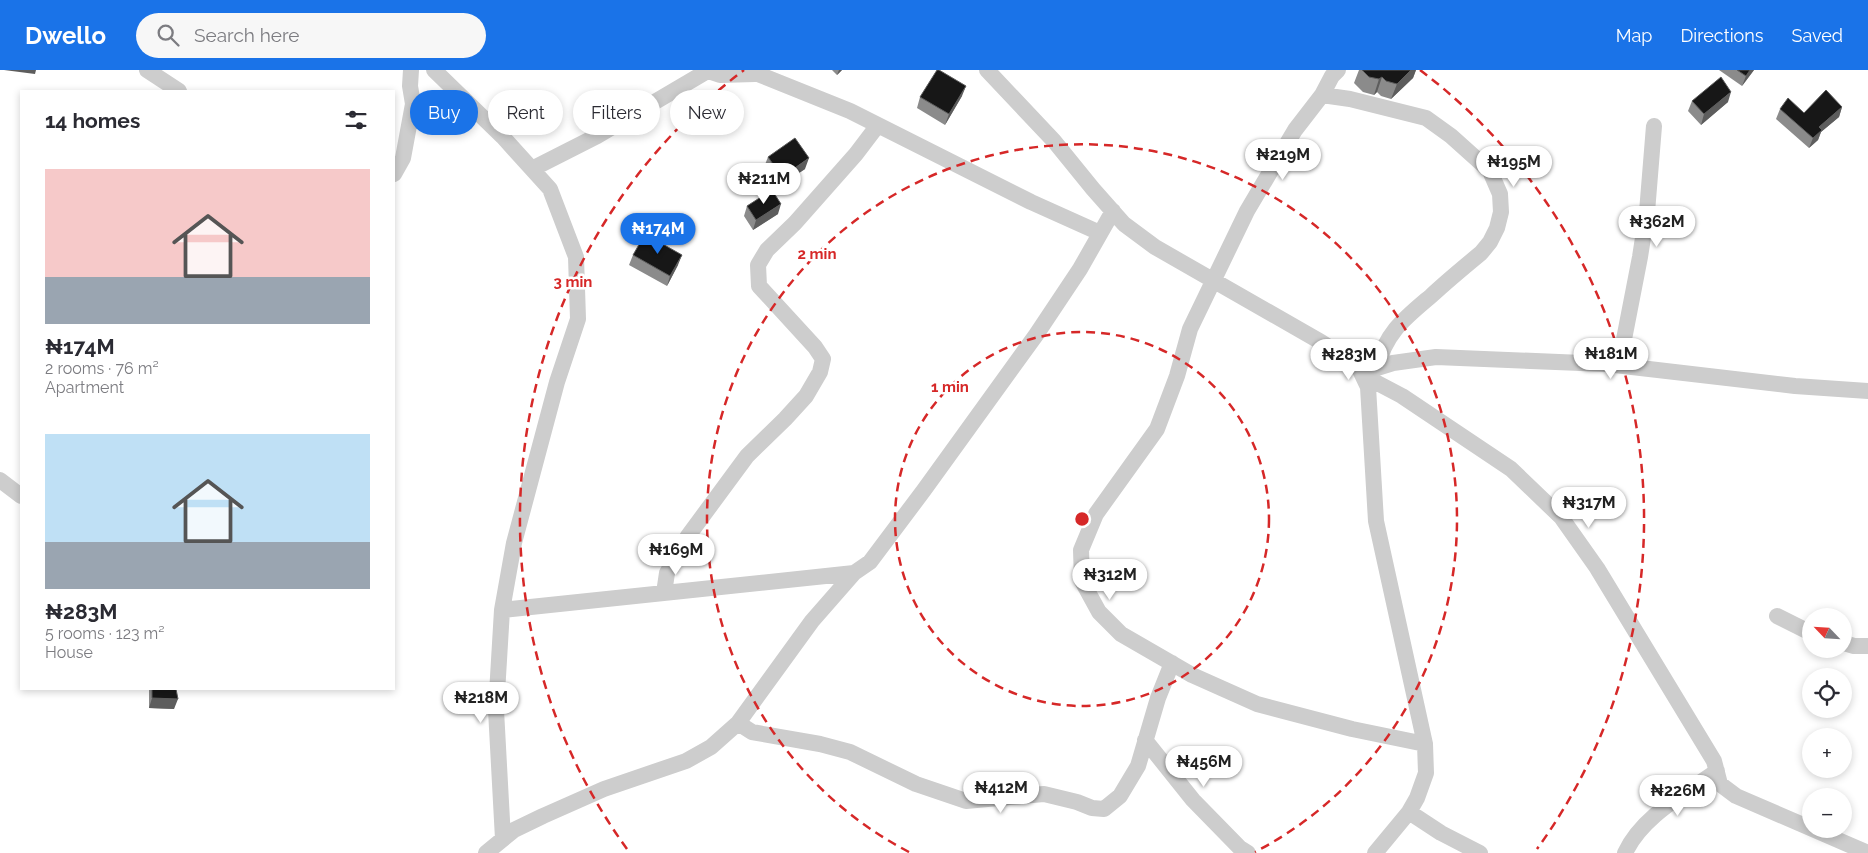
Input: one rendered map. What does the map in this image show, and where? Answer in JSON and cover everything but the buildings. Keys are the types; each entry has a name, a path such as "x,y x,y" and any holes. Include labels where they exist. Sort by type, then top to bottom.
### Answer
{"street":[{"path":"147,70 177,90"},
{"path":"395,172 403,158 413,104 410,86 411,70"},
{"path":"434,70 503,137 550,189 576,258 578,319 558,382 514,543 502,610 496,710 503,840"},
{"path":"532,169 597,136 709,70 720,74 752,72 850,111 1032,202 1100,233"},
{"path":"987,70 1054,141 1124,224 1155,247 1213,282 1321,342 1366,370 1511,469 1561,517 1602,576 1714,761 1720,784 1736,796 1868,853"},
{"path":"1338,70 1332,76 1322,96 1295,130 1252,203 1190,330 1177,376 1157,429 1096,514 1081,550 1082,581 1099,612 1121,634 1192,675 1257,704 1352,730 1425,744"},
{"path":"1322,96 1350,99 1426,118 1451,136 1490,171 1500,194 1501,212 1497,228 1490,242 1481,253 1400,322 1388,338 1380,356 1366,370"},
{"path":"664,593 667,573 688,536 746,456 806,396 820,372 823,359 815,347 759,286 758,265 768,250 817,199 878,125"},
{"path":"1619,365 1646,221 1654,126"},
{"path":"486,853 514,830 543,816 637,776 686,761 712,747 738,723 812,621 854,573 870,562 935,475 1080,269 1113,211"},
{"path":"1366,370 1393,363 1436,357 1619,365 1795,386 1868,391"},
{"path":"1366,370 1376,521 1425,744 1426,773 1417,798 1409,812 1375,853"},
{"path":"0,480 20,495"},
{"path":"502,610 854,573"},
{"path":"1777,616 1802,628"},
{"path":"1852,645 1868,646"},
{"path":"738,723 752,732 820,744 850,752 916,784 966,801 1044,794 1077,802 1092,808 1104,808 1120,796 1138,766 1158,698 1172,663"},
{"path":"1145,740 1193,800 1240,848 1248,853"},
{"path":"1625,853 1629,844 1654,816 1716,770"},
{"path":"1409,812 1441,833 1480,853"}]}
